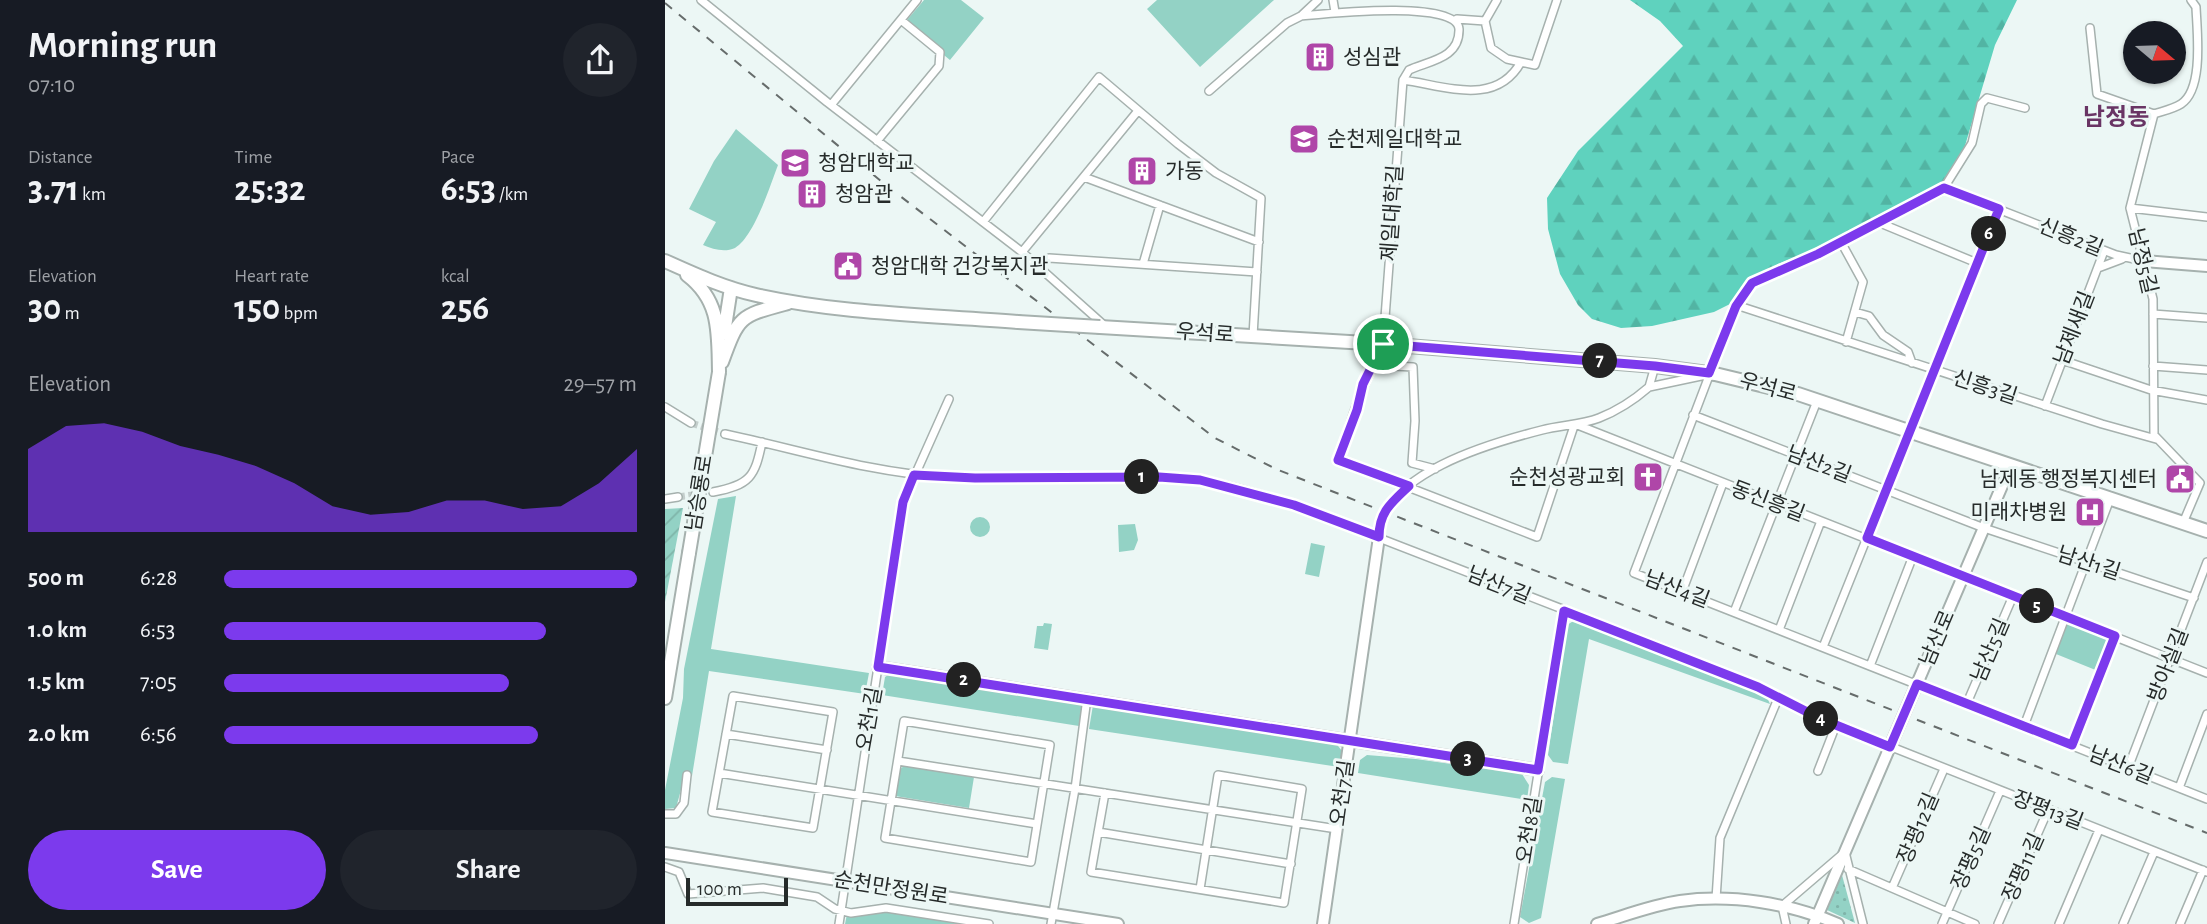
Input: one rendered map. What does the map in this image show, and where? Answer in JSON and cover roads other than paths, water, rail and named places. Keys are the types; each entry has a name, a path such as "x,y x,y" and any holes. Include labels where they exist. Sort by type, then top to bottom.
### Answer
{"main road":[{"path":"668,262 731,288 793,302"},
{"path":"668,262 701,286 714,307 718,319 719,372"},
{"name":"남승룡로","path":"665,698 670,645 689,553 731,288"},
{"name":"우석로","path":"793,302 846,309 1018,322 1383,344 1655,366 1709,373 1756,383 1817,401 2207,531"},
{"path":"719,372 734,328 740,320 754,312 793,302"}],"street":[{"path":"701,0 831,105 1037,264 1103,327"},
{"path":"831,105 917,0"},
{"path":"1209,91 1287,23 1301,16 1318,0"},
{"path":"1333,0 1335,12"},
{"path":"1301,16 1415,0"},
{"path":"1497,0 1485,21 1491,48 1495,53 1535,65 1557,0"},
{"path":"2090,28 2097,94 2154,114 2187,99 2196,79 2196,7 2191,0"},
{"path":"1449,8 1457,19 1458,38 1448,54 1409,70 1403,80 1487,91 1512,78 1521,62"},
{"path":"1457,19 1485,21"},
{"path":"877,141 939,66 941,60 940,52 901,20"},
{"path":"983,222 1099,77 1137,112 1216,173 1261,198 1253,336"},
{"name":"제일대학길","path":"1375,365 1383,344 1403,80"},
{"path":"1379,537 1379,523 1384,510 1409,486 1435,469 1479,450 1542,430 1575,425 1607,415 1649,387 1709,373 1736,306 1752,283 1880,223 1944,188 1972,143 1982,104 1987,97 2025,108"},
{"path":"1022,252 1137,112"},
{"name":"남정5길","path":"2154,114 2130,208 2153,293 2151,390 2156,439"},
{"path":"1084,177 1259,242"},
{"name":"신흥2길","path":"1944,188 2104,251 2144,261"},
{"path":"1143,264 1160,205"},
{"name":"남정5길","path":"2130,208 2207,217"},
{"path":"1823,647 1999,209"},
{"path":"1880,223 1977,263"},
{"path":"1841,242 1863,282 1846,342"},
{"name":"남제새길","path":"2045,406 2104,251"},
{"path":"1037,264 1049,258 1257,272"},
{"path":"2097,269 2113,261 2128,259"},
{"path":"2144,261 2207,266"},
{"name":"신흥3길","path":"1736,306 2045,406"},
{"path":"1855,312 1869,316 1882,335 1908,352 1912,363"},
{"name":"남정5길","path":"2153,314 2207,318"},
{"path":"2062,360 2151,390 2207,400"},
{"path":"1435,469 1412,463 1415,421 1413,367 1375,365 1363,384 1357,410 1338,460 1537,537 1575,425"},
{"path":"1649,387 1655,366"},
{"path":"2153,366 2207,370"},
{"name":"남산4길","path":"1709,373 1635,573 1917,684"},
{"name":"오천1길","path":"839,924 856,795 903,502 949,399"},
{"path":"1734,612 1817,401"},
{"path":"2045,406 2156,439 2203,483 2183,523"},
{"path":"665,407 691,423"},
{"name":"남산2길","path":"1693,415 1984,528"},
{"name":"동신흥길","path":"1575,425 2207,673"},
{"name":"남산7길","path":"725,434 914,475 975,478 1159,477 1200,480 1294,505 1779,696 1836,725 1890,747"},
{"path":"713,492 731,488 750,479 758,463 762,442"},
{"name":"남산로","path":"1816,920 2010,467"},
{"path":"1682,592 1723,483"},
{"path":"665,499 678,497"},
{"path":"2025,726 2110,499"},
{"path":"1779,630 1821,521"},
{"name":"남산1길","path":"1984,528 2194,598"},
{"name":"오천7길","path":"1323,924 1379,537"},
{"path":"1870,666 1913,556"},
{"name":"방아실길","path":"2128,768 2207,562"},
{"name":"남산5길","path":"1966,703 2013,596"},
{"name":"오천8길","path":"1514,924 1564,611"},
{"path":"2072,745 2115,636"},
{"path":"878,667 1350,738 1538,770"},
{"name":"남산6길","path":"1917,684 2207,799"},
{"path":"733,696 834,712 813,828 712,812 726,734 733,696"},
{"path":"1716,900 1720,838 1779,696"},
{"path":"1052,919 1075,789 1087,698"},
{"path":"2179,788 2206,718"},
{"path":"904,721 1050,745 1044,783 1031,862 885,838 904,721"},
{"path":"1818,771 1836,725"},
{"path":"726,734 827,750"},
{"name":"장평13길","path":"1890,747 2205,871"},
{"path":"898,761 1337,829"},
{"name":"장평12길","path":"1892,888 1944,769"},
{"path":"719,773 1037,824"},
{"path":"665,814 676,814 682,808 687,775"},
{"path":"1105,793 1091,872 1284,903 1303,789 1218,775 1200,889"},
{"name":"장평5길","path":"1942,924 2000,792"},
{"name":"장평11길","path":"1998,924 2048,810"},
{"path":"2059,924 2099,830"},
{"path":"1098,832 1291,864"},
{"path":"1782,906 1845,852"},
{"path":"1845,852 1863,924"},
{"path":"2123,924 2154,852"},
{"name":"순천만정원로","path":"665,853 844,881 1052,919 1118,924"},
{"path":"665,867 678,872 688,894 763,888 817,897 841,911 858,913 886,908 989,924"},
{"path":"1848,869 1975,924"},
{"path":"2180,924 2205,871"},
{"path":"1597,924 1623,920 1678,902 1716,900 1782,906 1816,920 1838,924"},
{"path":"1782,906 1786,924"}],"tunnel":[{"path":"691,423 725,434"},
{"path":"678,497 713,492"}],"railway":[{"path":"665,3 887,186 1215,438 1276,469 2207,833"}],"place":[{"name":"성심관","path":"1320,57"},
{"name":"순천제일대학교","path":"1304,139"},
{"name":"청암대학교","path":"795,163"},
{"name":"가동","path":"1142,171"},
{"name":"청암관","path":"812,194"},
{"name":"청암대학 건강복지관","path":"848,266"},
{"name":"순천성광교회","path":"1648,477"},
{"name":"남제동 행정복지센터","path":"2180,479"},
{"name":"미래차병원","path":"2090,512"}],"district":[{"name":"남정동","path":"2116,117"}]}
